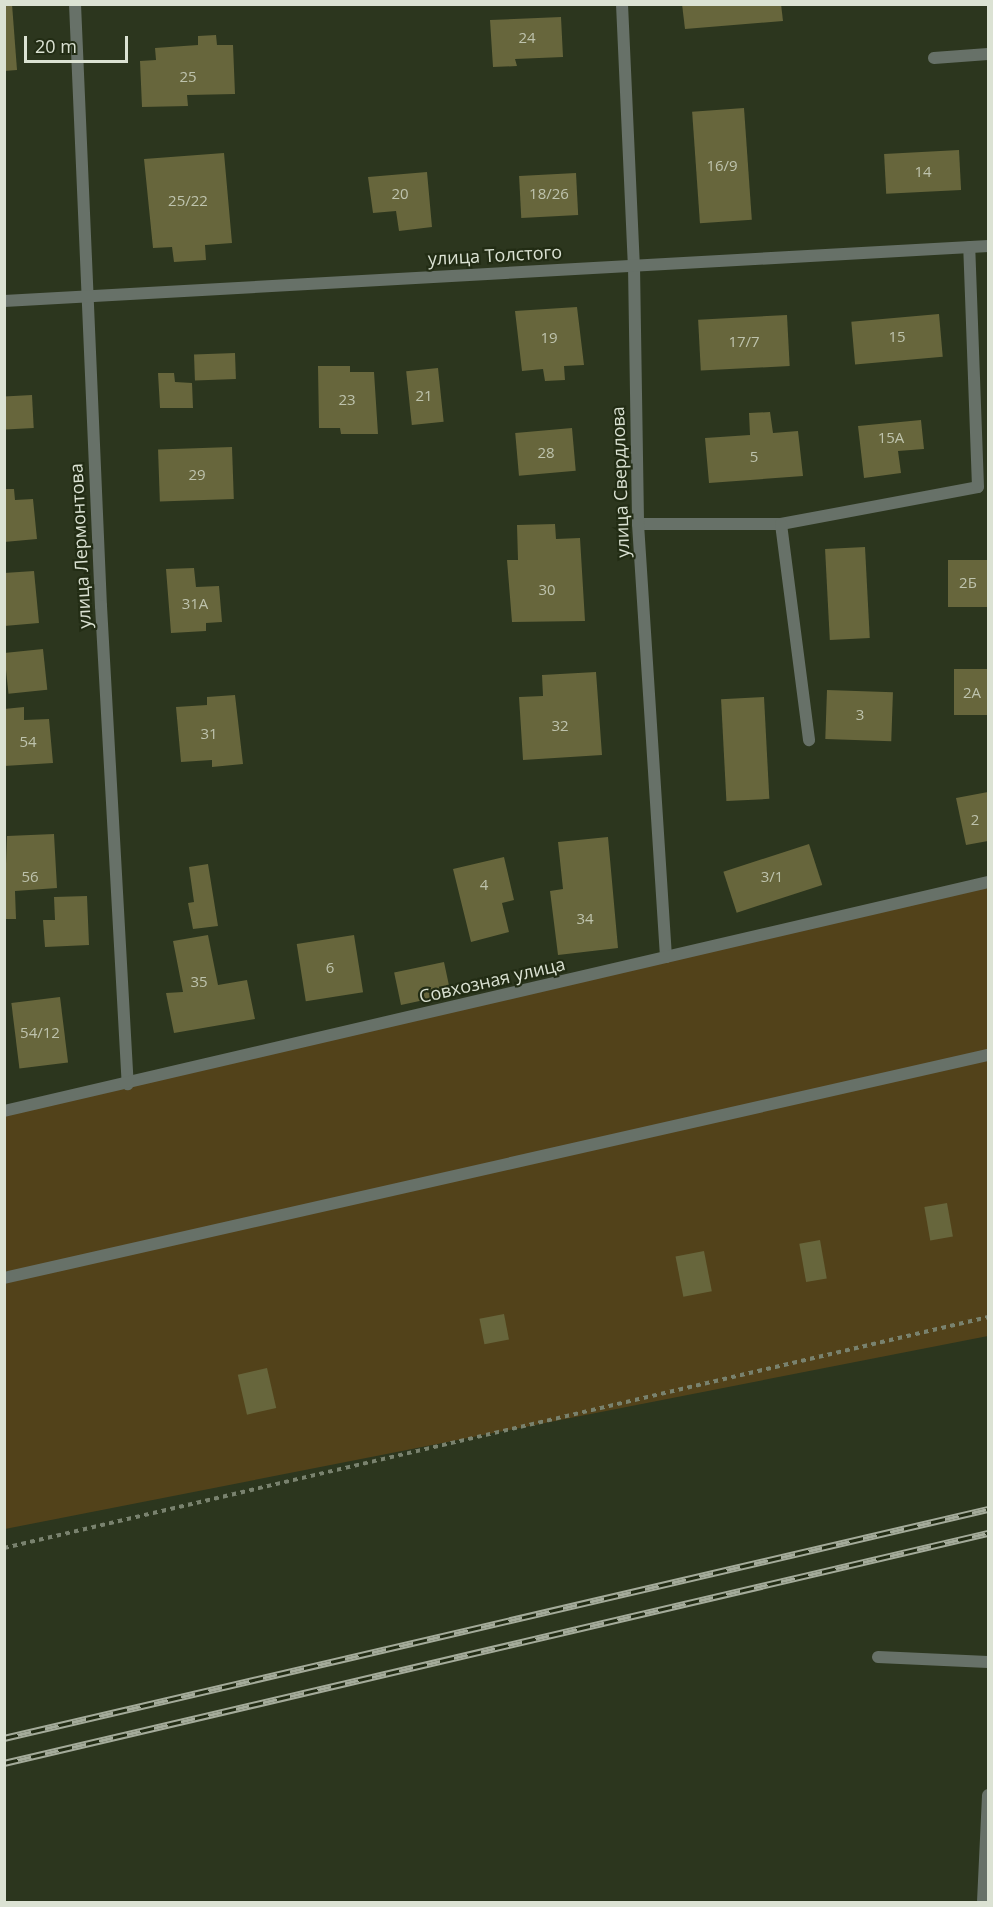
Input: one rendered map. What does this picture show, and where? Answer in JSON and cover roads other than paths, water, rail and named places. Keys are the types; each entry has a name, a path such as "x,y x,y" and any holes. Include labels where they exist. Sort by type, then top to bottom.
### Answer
{"street":[{"name":"улица Лермонтова","path":"75,4 86,296 128,1084"},
{"name":"улица Свердлова","path":"622,4 634,266 638,524 666,957"},
{"path":"934,58 988,54"},
{"name":"улица Толстого","path":"4,301 988,246"},
{"path":"638,524 781,524 983,487 969,247"},
{"path":"781,524 809,740"},
{"name":"Совхозная улица","path":"4,1111 128,1084 988,882"},
{"path":"4,1278 988,1055"},
{"path":"878,1657 988,1662"},
{"path":"983,1902 988,1795"}],"railway":[{"path":"4,1738 988,1509"},
{"path":"4,1763 988,1533"}]}
